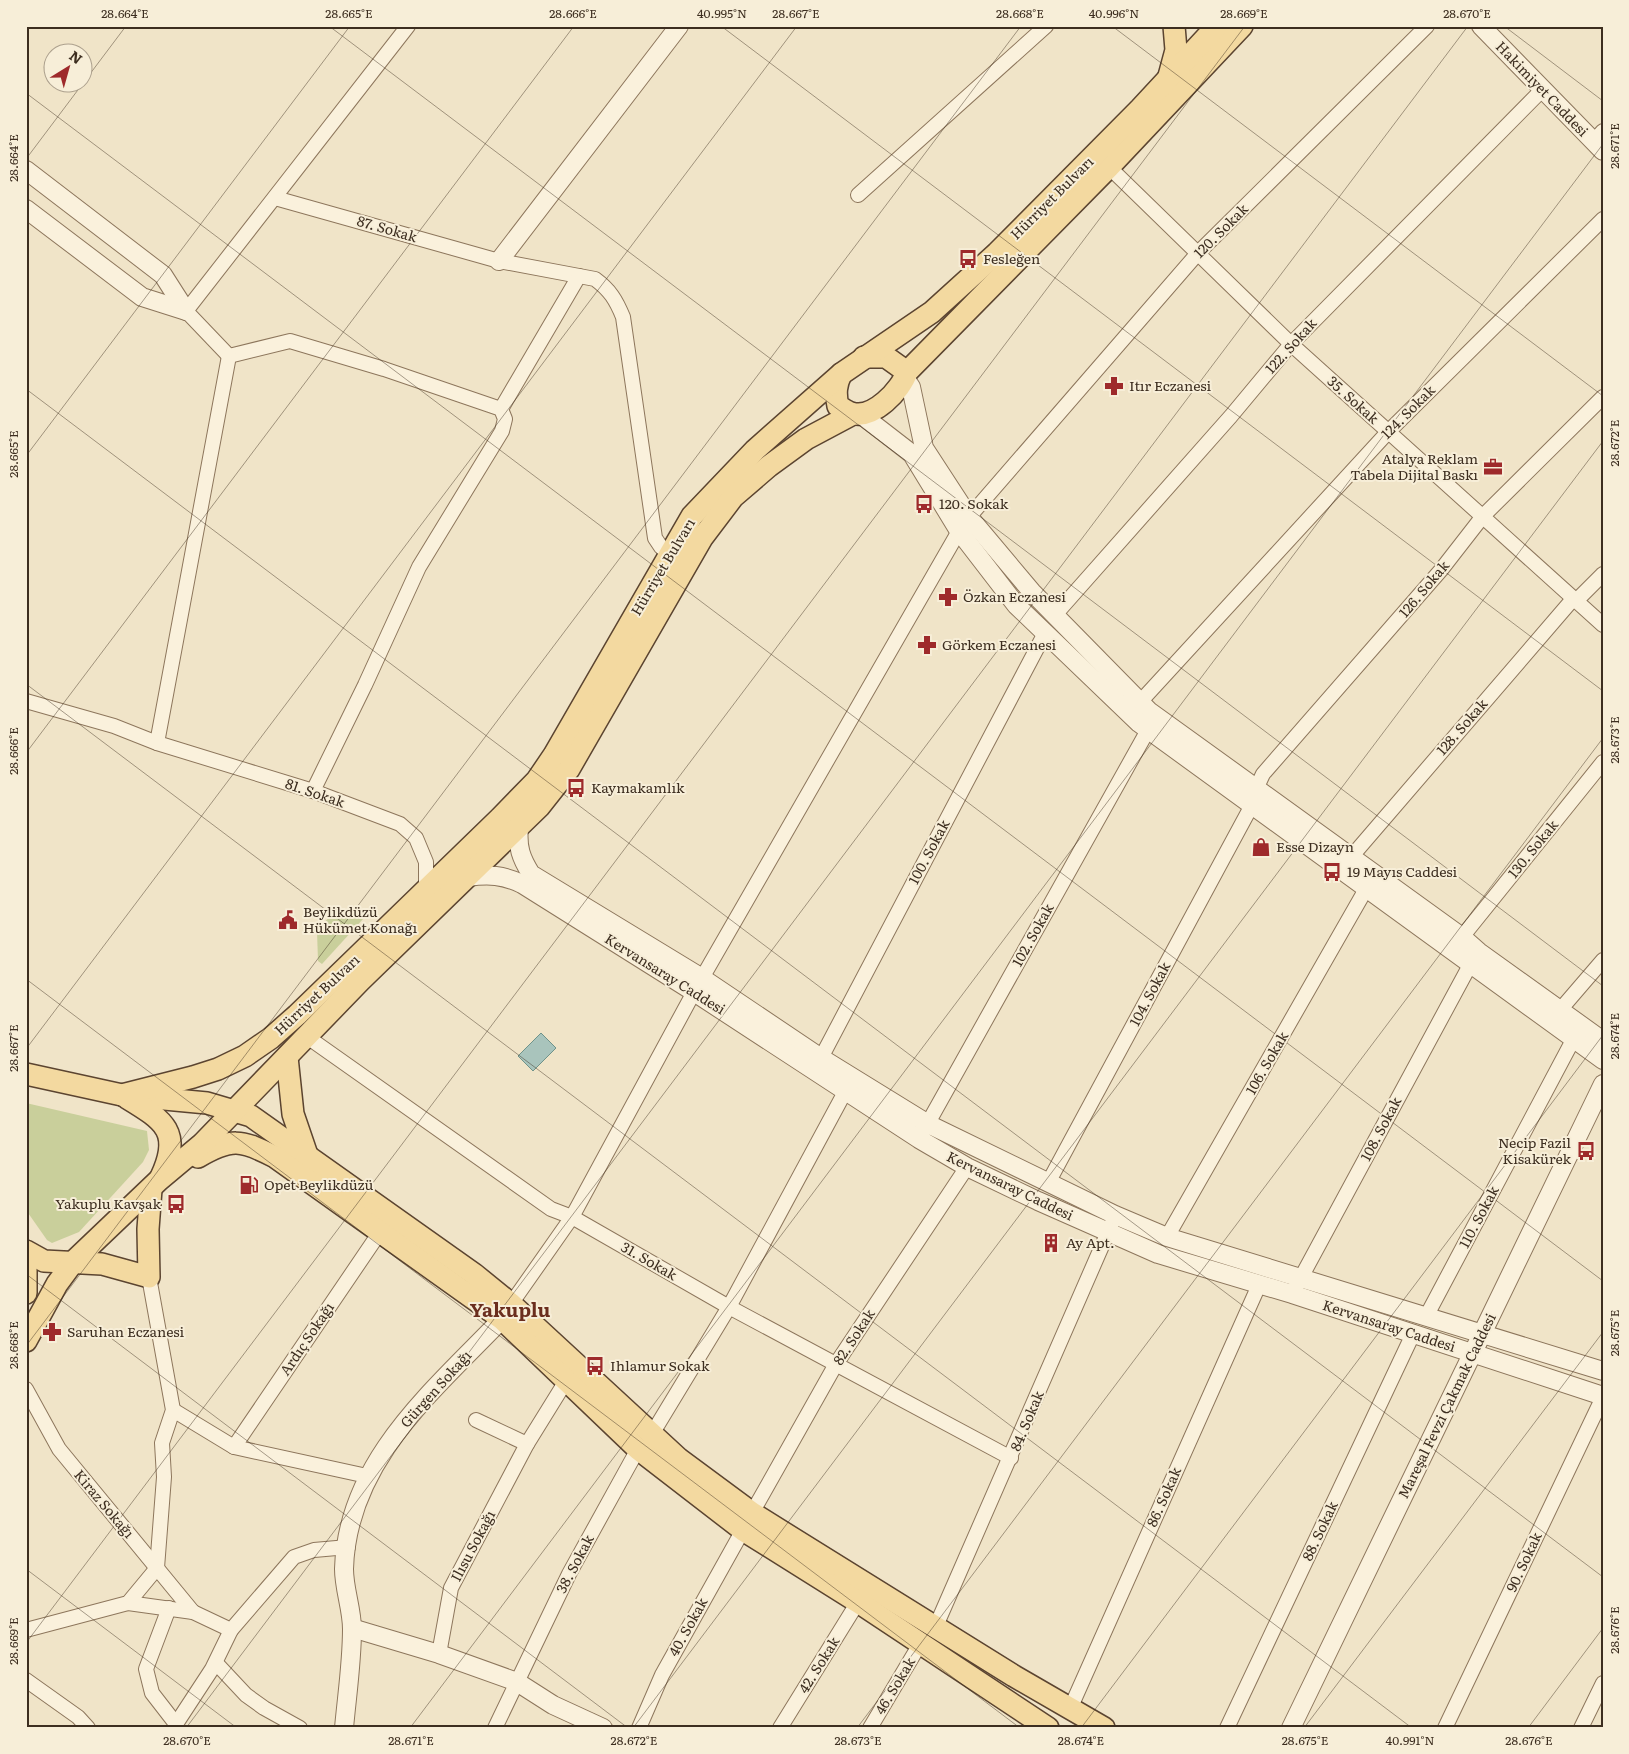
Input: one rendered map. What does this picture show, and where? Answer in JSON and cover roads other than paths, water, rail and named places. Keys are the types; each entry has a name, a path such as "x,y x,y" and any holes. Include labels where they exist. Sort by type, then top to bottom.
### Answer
{"main road":[{"path":"1169,79 1176,50 1174,26"},
{"name":"Hürriyet Bulvarı","path":"122,1095 193,1077 245,1056 297,1015 426,891 536,780 554,755 692,516 755,450 841,374 932,312 997,253 1169,79 1217,26"},
{"name":"Hürriyet Bulvarı","path":"906,375 1109,167 1242,26"},
{"path":"841,374 836,384 835,395 838,406 856,413 870,411 889,399 906,375 886,357 864,358"},
{"name":"Hürriyet Bulvarı","path":"26,1341 57,1284 74,1261 155,1184 202,1144 306,1036 539,807 568,769 702,538 733,497 769,466 806,439 856,413"},
{"path":"287,1056 293,1114 307,1155"},
{"path":"26,1074 122,1095 207,1103 247,1114 264,1124 474,1274 566,1381 747,1522 858,1602 1048,1728"},
{"path":"26,1251 44,1260 102,1264 149,1277 148,1229 155,1184 170,1159 171,1141 164,1125 156,1115 122,1095"},
{"path":"155,1184 221,1144 238,1143 253,1145 275,1157 380,1232 506,1311 645,1441"},
{"path":"26,1267 26,1293"},
{"path":"747,1522 936,1626 1104,1728"},
{"path":"920,1644 936,1626"}],"street":[{"path":"186,311 408,26"},
{"path":"498,261 680,26"},
{"path":"858,195 1046,26"},
{"name":"120. Sokak","path":"969,516 1198,253 1427,26"},
{"name":"Hakimiyet Caddesi","path":"1481,26 1542,90 1599,142"},
{"name":"122. Sokak","path":"1054,616 1291,344 1542,90"},
{"name":"35. Sokak","path":"1109,167 1291,344 1603,625"},
{"path":"26,170 163,275 186,311 229,356"},
{"name":"87. Sokak","path":"275,198 498,261 595,279 608,289 615,298 623,317 655,538 661,548 669,554"},
{"path":"26,209 142,297 186,311"},
{"name":"124. Sokak","path":"1141,701 1388,432 1603,219"},
{"path":"500,410 579,276"},
{"path":"229,356 290,341 384,369 500,410 504,419 502,431 418,567 365,685 313,791"},
{"path":"157,743 229,356"},
{"path":"906,375 911,387 924,448 969,516 1054,616 1141,701 1152,723"},
{"name":"126. Sokak","path":"1254,797 1264,774 1441,570 1483,516 1603,396"},
{"path":"856,413 912,454 959,531 1016,605 1132,718 1152,723 1254,797 1343,872 1370,882 1462,937 1475,958 1573,1040 1603,1060"},
{"path":"506,1311 572,1217 698,985 969,516"},
{"name":"128. Sokak","path":"1352,856 1575,600 1603,574"},
{"path":"1045,633 1054,616"},
{"name":"100. Sokak","path":"816,1063 1045,633"},
{"name":"81. Sokak","path":"26,701 114,726 157,743 313,791 400,824 416,838 426,862 426,891"},
{"path":"1132,718 1141,701"},
{"name":"102. Sokak","path":"919,1140 1152,723"},
{"name":"130. Sokak","path":"1462,937 1603,762"},
{"path":"1254,797 1352,856 1370,882 1454,953 1475,958 1560,1010 1603,1042"},
{"name":"104. Sokak","path":"1048,1183 1254,797"},
{"name":"Kervansaray Caddesi","path":"519,828 519,850 522,860 531,874 816,1063 928,1124 1115,1215 1167,1237 1427,1315 1603,1371"},
{"path":"1343,872 1352,856"},
{"name":"Kervansaray Caddesi","path":"468,877 490,874 507,877 522,884 698,985"},
{"name":"106. Sokak","path":"1167,1237 1370,882"},
{"path":"1454,953 1462,937"},
{"name":"108. Sokak","path":"1292,1294 1475,958"},
{"path":"1560,1010 1603,960"},
{"name":"31. Sokak","path":"306,1036 551,1209 572,1217 729,1307 1011,1458"},
{"name":"110. Sokak","path":"1427,1315 1573,1040"},
{"name":"Kervansaray Caddesi","path":"816,1063 846,1090 919,1140 967,1167 1158,1254 1292,1294 1603,1396"},
{"name":"Mareşal Fevzi Çakmak Caddesi","path":"1291,1728 1603,1084"},
{"name":"38. Sokak","path":"495,1728 569,1574 645,1441 729,1307 846,1090"},
{"name":"82. Sokak","path":"747,1522 836,1364 967,1167"},
{"name":"84. Sokak","path":"936,1626 1011,1458 1115,1215"},
{"name":"Ardıç Sokağı","path":"234,1447 380,1232"},
{"path":"128,1604 157,1568 164,1477 162,1443 173,1410 149,1277"},
{"name":"86. Sokak","path":"1070,1709 1259,1285"},
{"name":"Gürgen Sokağı","path":"344,1728 352,1628 344,1570 352,1516 367,1476 410,1414 506,1311"},
{"name":"88. Sokak","path":"1227,1728 1413,1334"},
{"name":"Ilısu Sokağı","path":"440,1654 451,1588 527,1444 566,1381"},
{"name":"Kiraz Sokağı","path":"26,1389 58,1449 193,1612"},
{"name":"90. Sokak","path":"1446,1728 1603,1396"},
{"path":"173,1410 234,1447 367,1476"},
{"path":"476,1420 527,1444"},
{"name":"40. Sokak","path":"639,1728 662,1675 747,1522"},
{"path":"169,1608 146,1669 152,1693 176,1726 216,1663 231,1630 294,1557 314,1550 348,1547"},
{"name":"42. Sokak","path":"780,1728 858,1602"},
{"path":"26,1630 128,1604 193,1612 231,1630"},
{"path":"352,1628 440,1654 517,1682 553,1705 602,1728"},
{"name":"46. Sokak","path":"870,1728 920,1644"},
{"path":"216,1663 252,1699 300,1728"},
{"path":"26,1680 78,1717 88,1728"},
{"path":"1581,1728 1603,1683"}],"water":[{"path":"541,1033 556,1048 533,1071 518,1056"}],"place":[{"name":"Fesleğen","path":"968,259"},
{"name":"Itır Eczanesi","path":"1114,386"},
{"name":"Atalya Reklam Tabela Dijital Baskı","path":"1493,467"},
{"name":"120. Sokak","path":"924,504"},
{"name":"Özkan Eczanesi","path":"948,597"},
{"name":"Görkem Eczanesi","path":"927,645"},
{"name":"Kaymakamlık","path":"576,788"},
{"name":"Esse Dizayn","path":"1261,847"},
{"name":"19 Mayıs Caddesi","path":"1332,872"},
{"name":"Beylikdüzü Hükümet Konağı","path":"288,920"},
{"name":"Necip Fazil Kisakürek","path":"1586,1151"},
{"name":"Opet Beylikdüzü","path":"249,1185"},
{"name":"Yakuplu Kavşak","path":"176,1204"},
{"name":"Ay Apt.","path":"1051,1243"},
{"name":"Saruhan Eczanesi","path":"52,1332"},
{"name":"Ihlamur Sokak","path":"595,1366"}],"district":[{"name":"Yakuplu","path":"510,1310"}]}
